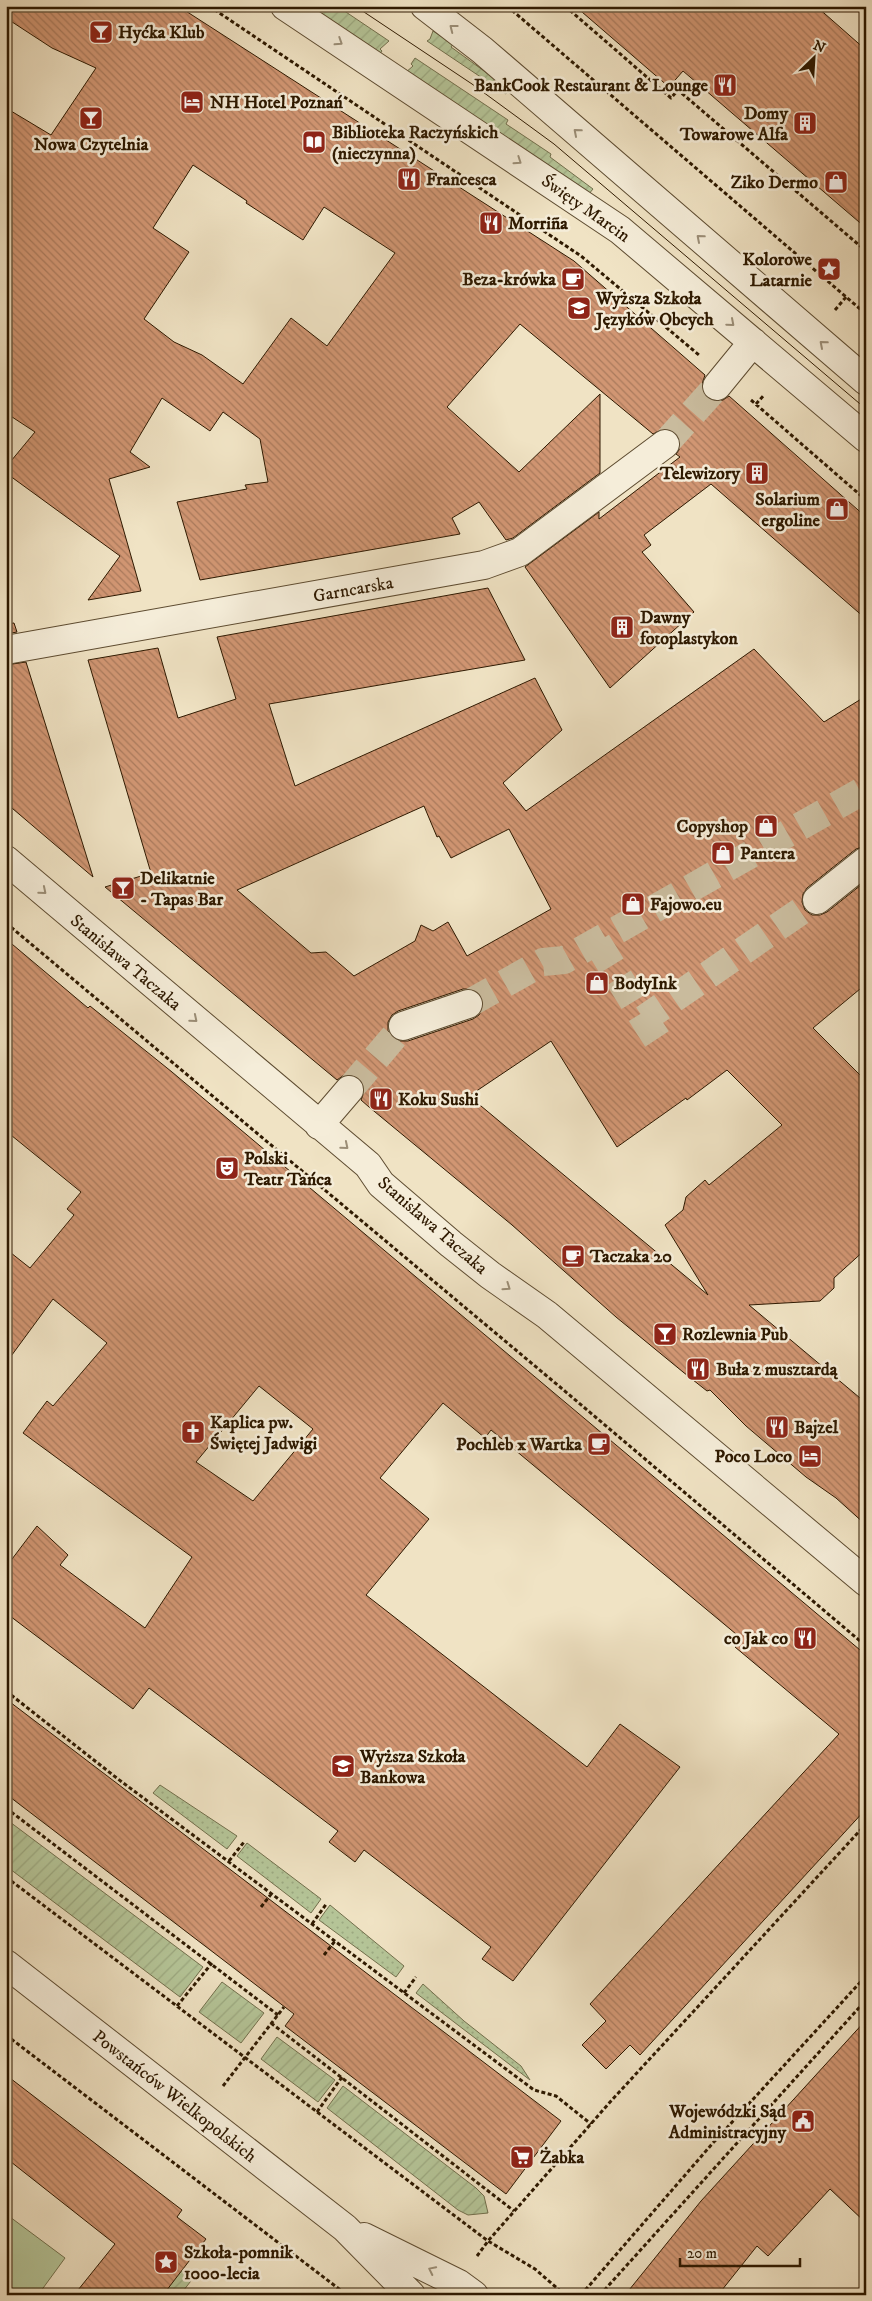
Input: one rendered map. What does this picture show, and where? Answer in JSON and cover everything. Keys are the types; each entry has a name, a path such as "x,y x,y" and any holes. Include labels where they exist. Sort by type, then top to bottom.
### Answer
{"street":[{"name":"Święty Marcin","path":"285,6 620,230 866,438"},
{"path":"425,6 482,50 864,376"},
{"path":"721,381 753,342"},
{"name":"Garncarska","path":"6,650 484,565 520,552 665,444"},
{"name":"Stanisława Taczaka","path":"6,860 368,1165 381,1184 451,1244 490,1275 547,1315 866,1582"},
{"path":"818,900 866,861"},
{"path":"403,1026 468,1004"},
{"path":"319,1125 345,1094"},
{"name":"Powstańców Wielkopolskich","path":"6,1964 345,2228 412,2295"},
{"name":"Powstańców Wielkopolskich","path":"345,2228 466,2289"}],"path":[{"path":"209,6 581,256 721,381 866,500"},
{"path":"507,6 866,314"},
{"path":"565,6 671,98 678,90 866,250"},
{"path":"6,923 866,1646"},
{"path":"6,1691 534,2090 556,2096 591,2124"},
{"path":"6,1808 212,1962 278,2015"},
{"path":"466,2289 488,2241 591,2124 866,1824"},
{"path":"229,1861 244,1842"},
{"path":"6,1877 488,2241 535,2269 565,2295"},
{"path":"261,1907 272,1893"},
{"path":"312,1924 327,1903"},
{"path":"324,1955 335,1941"},
{"path":"177,2006 212,1962"},
{"path":"581,2295 712,2144 866,1976"},
{"path":"404,1993 416,1977"},
{"path":"600,2295 866,2000"},
{"path":"223,2086 284,2007"},
{"path":"271,2023 514,2211"},
{"path":"6,2035 347,2295"},
{"path":"316,2112 342,2077"}],"green space":[{"path":"313,6 337,6 389,41 380,49 382,51 379,55 311,9"},
{"path":"433,31 453,44 451,47 495,79 494,81 508,91 506,94 427,41 430,39"},
{"path":"415,58 508,120 506,124 551,154 550,157 593,189 588,195 405,73 413,66 411,64"},
{"path":"160,1785 237,1836 227,1849 153,1793"},
{"path":"6,1819 203,1967 180,1997 6,1866"},
{"path":"247,1843 321,1899 311,1913 237,1856"},
{"path":"330,1905 404,1966 396,1977 319,1920"},
{"path":"222,1982 264,2013 241,2043 199,2012"},
{"path":"423,1984 464,2021 521,2066 530,2080 416,1993"},
{"path":"277,2037 335,2080 318,2102 261,2059"},
{"path":"343,2086 476,2188 484,2196 488,2213 468,2215 458,2210 327,2108"},
{"path":"6,2214 65,2258 38,2295 6,2295"},
{"path":"168,2258 194,2277 180,2295 133,2295"}],"building":[{"path":"6,6 178,6 574,261 705,375 702,384 703,392 707,398 715,401 723,400 729,396 866,517 866,619 711,484 644,535 651,545 642,552 694,612 610,688 525,567 599,512 599,519 680,457 676,454 679,450 680,442 677,434 671,430 663,429 653,434 520,324 447,407 519,472 600,394 600,473 513,538 506,540 479,502 452,518 460,534 200,580 177,502 247,489 245,485 268,482 260,439 223,412 210,431 162,398 130,452 150,467 109,479 141,591 88,600 120,556 6,473 6,467 35,432 6,413 6,108 51,135 96,68 52,48 6,18","holes":["193,165 247,201 246,203 303,240 324,207 395,253 327,346 291,318 243,384 202,355 174,342 144,319 189,252 153,228"]},
{"name":"Domy Towarowe Alfa","path":"575,6 816,6 866,50 866,228 683,71 669,87"},
{"path":"488,588 525,660 269,704 295,786 535,678 562,730 503,783 526,811 754,649 824,722 866,696 866,846 856,849 807,888 803,894 802,902 805,910 812,915 820,915 827,912 866,881 866,984 813,1028 866,1081 866,1249 834,1278 834,1288 820,1301 749,1305 866,1403 866,1525 836,1498 806,1477 746,1426 710,1390 707,1391 616,1317 512,1225 361,1100 364,1085 359,1078 344,1075 337,1080 105,887 151,873 88,660 158,648 178,718 236,699 217,637","holes":["424,806 437,837 439,836 451,858 509,829 551,909 467,956 448,922 433,931 421,925 415,941 354,976 326,952 311,953 237,890","463,989 472,989 479,993 483,999 483,1008 479,1015 473,1019 408,1041 399,1041 393,1038 388,1031 388,1022 392,1015 398,1011","551,1041 617,1147 686,1098 687,1100 727,1070 782,1125 709,1185 705,1180 686,1197 683,1210 665,1225 708,1295 469,1096"]},
{"path":"14,623 17,632 6,634 6,624"},
{"path":"26,662 93,877 6,803 6,665"},
{"path":"6,939 88,1008 90,1006 172,1072 866,1655 866,1809 640,2055 630,2045 606,2069 582,2045 606,2021 590,2004 839,1734 735,1647 742,1639 491,1430 485,1438 443,1403 380,1478 429,1519 366,1595 587,1767 620,1724 680,1767 513,1981 482,1959 491,1947 364,1850 355,1862 329,1842 338,1831 149,1688 133,1709 6,1613 6,1567 37,1526 68,1555 60,1565 145,1628 192,1557 23,1433 47,1401 53,1406 107,1343 53,1299 6,1363 6,1249 30,1268 74,1215 67,1209 81,1192 6,1131","holes":["259,1386 313,1429 253,1501 196,1462"]},
{"path":"6,1699 561,2121 506,2194 285,2026 294,2014 6,1794"},
{"path":"866,2020 866,2223 830,2189 768,2256 757,2246 718,2295 625,2295 701,2201"},
{"path":"6,2075 182,2210 177,2217 206,2239 163,2295 74,2295 115,2244 6,2158"}],"tunnel":[{"path":"665,444 717,386"},
{"path":"468,1004 543,962 564,960 866,789"},
{"path":"597,942 644,1019 817,900"},
{"path":"644,1019 657,1039"},
{"path":"349,1090 403,1026"}],"tram line":[{"path":"355,6 472,84 554,144 866,409"}],"place":[{"name":"Hyćka Klub","path":"101,32"},
{"name":"BankCook Restaurant & Lounge","path":"725,85"},
{"name":"NH Hotel Poznań","path":"192,102"},
{"name":"Nowa Czytelnia","path":"91,118"},
{"name":"Domy Towarowe Alfa","path":"805,123"},
{"name":"Biblioteka Raczyńskich (nieczynna)","path":"314,142"},
{"name":"Francesca","path":"409,179"},
{"name":"Ziko Dermo","path":"836,182"},
{"name":"Morriña","path":"491,223"},
{"name":"Kolorowe Latarnie","path":"829,269"},
{"name":"Beza-krówka","path":"573,279"},
{"name":"Wyższa Szkoła Języków Obcych","path":"579,308"},
{"name":"Telewizory","path":"757,473"},
{"name":"Solarium ergoline","path":"837,509"},
{"name":"Dawny fotoplastykon","path":"622,627"},
{"name":"Copyshop","path":"766,826"},
{"name":"Pantera","path":"723,853"},
{"name":"Delikatnie - Tapas Bar","path":"123,888"},
{"name":"Fajowo.eu","path":"633,904"},
{"name":"BodyInk","path":"597,983"},
{"name":"Koku Sushi","path":"381,1099"},
{"name":"Polski Teatr Tańca","path":"227,1168"},
{"name":"Taczaka 20","path":"573,1256"},
{"name":"Rozlewnia Pub","path":"665,1334"},
{"name":"Buła z musztardą","path":"698,1369"},
{"name":"Bajzel","path":"777,1427"},
{"name":"Kaplica pw. Świętej Jadwigi","path":"193,1432"},
{"name":"Pochleb x Wartka","path":"599,1444"},
{"name":"Poco Loco","path":"810,1456"},
{"name":"co Jak co","path":"805,1638"},
{"name":"Wyższa Szkoła Bankowa","path":"343,1766"},
{"name":"Wojewódzki Sąd Administracyjny","path":"803,2121"},
{"name":"Żabka","path":"522,2157"},
{"name":"Szkoła-pomnik 1000-lecia","path":"166,2262"}]}
